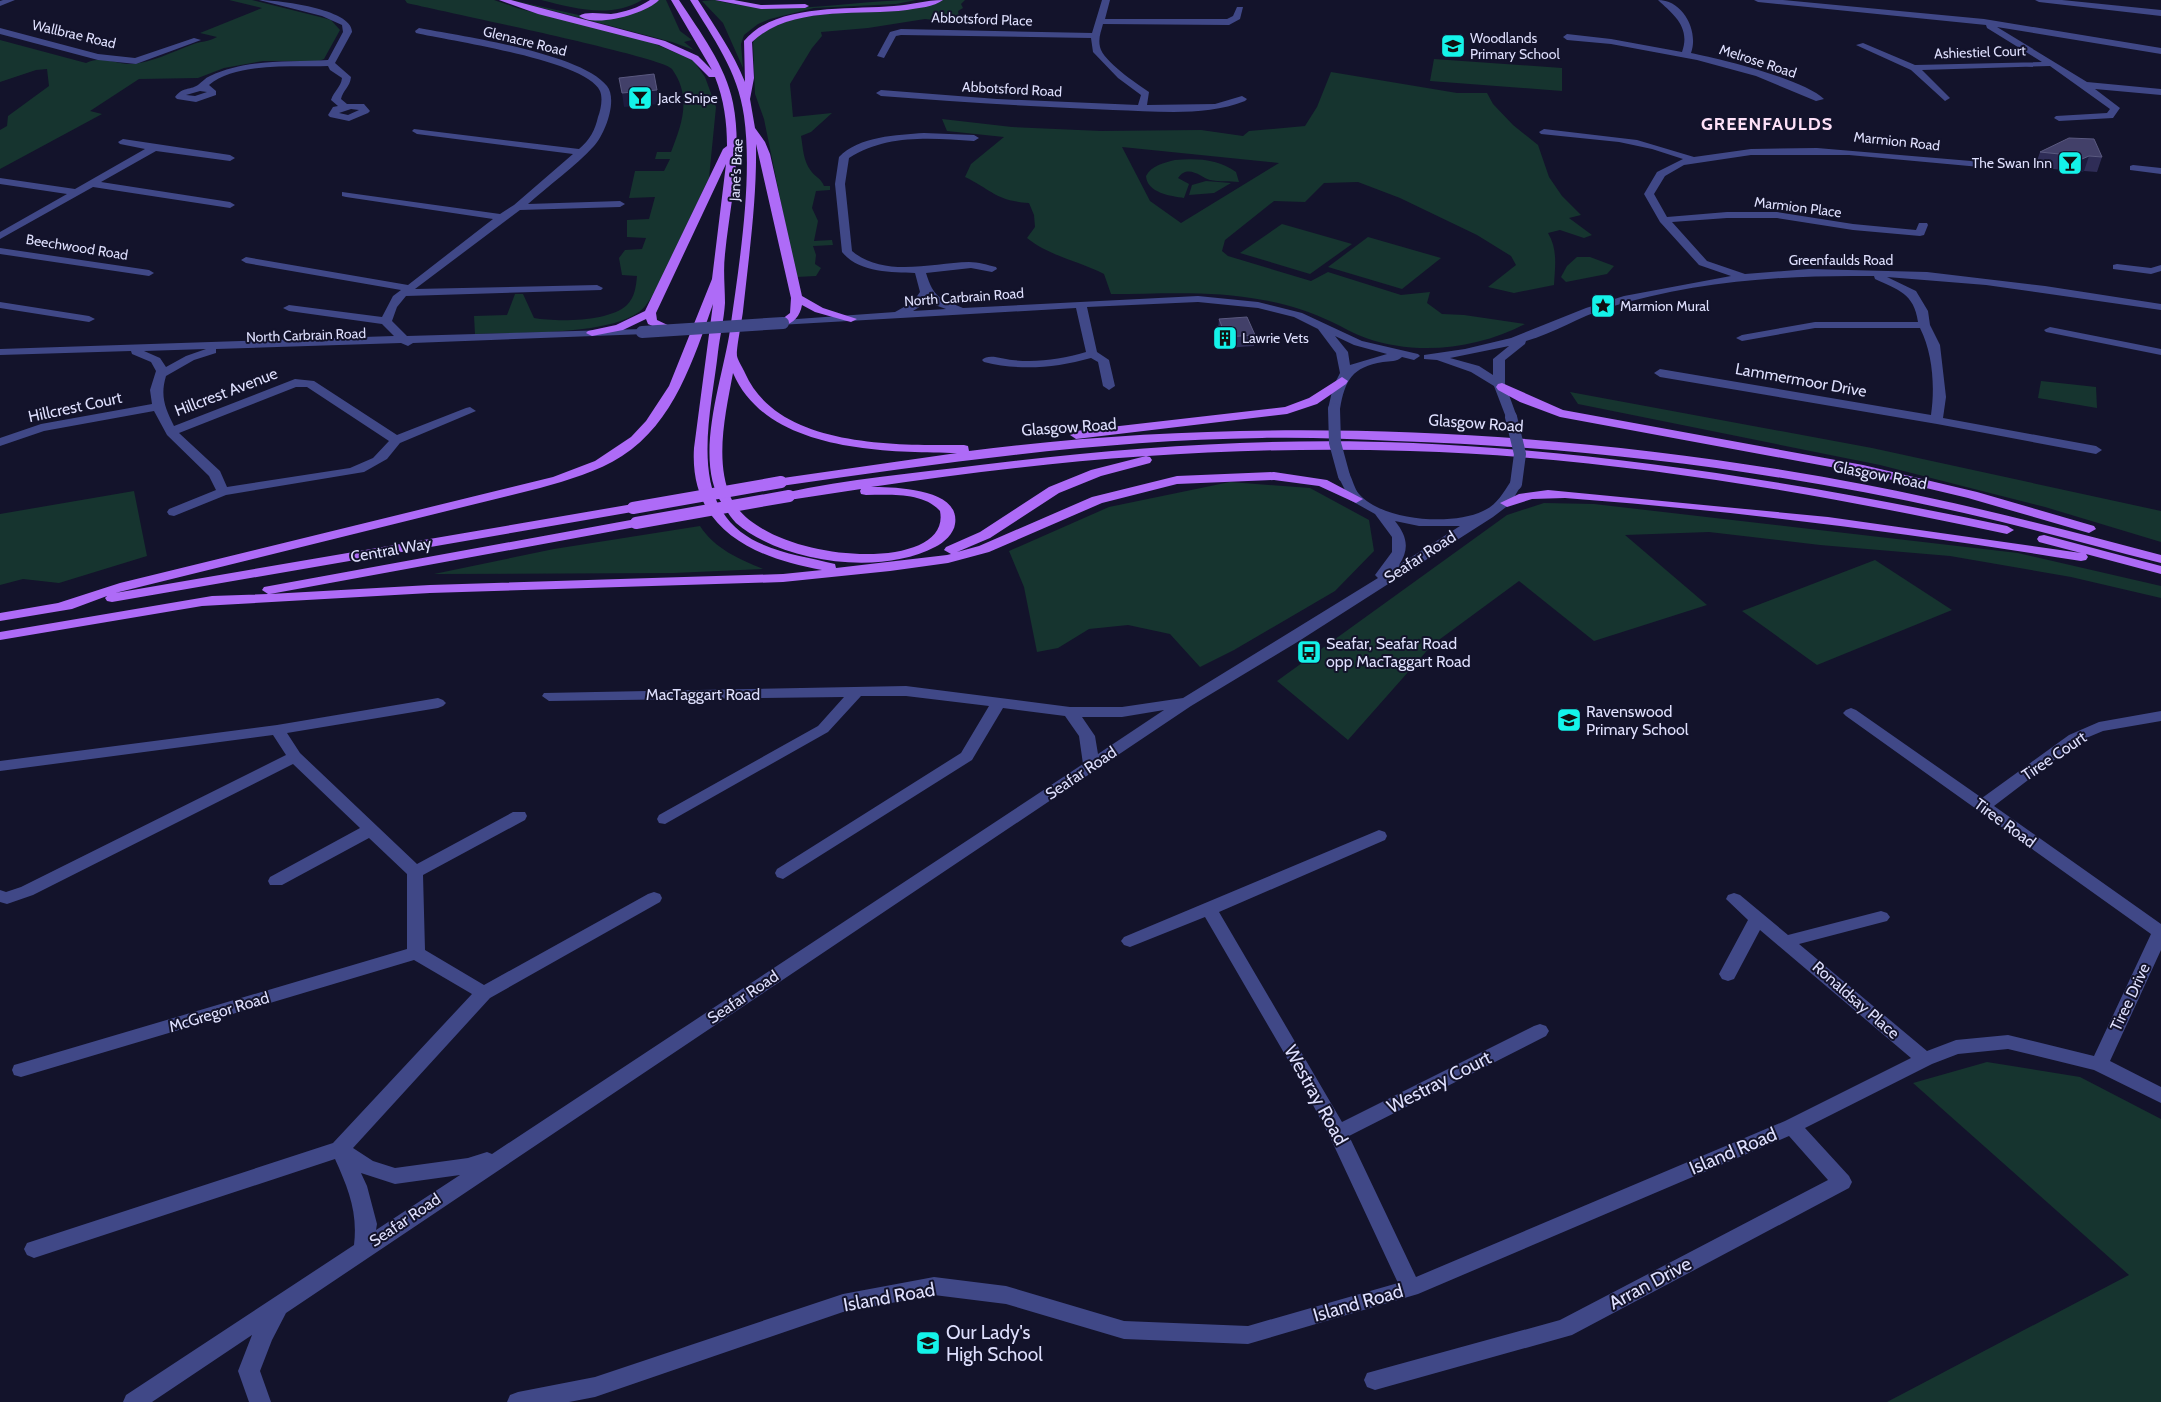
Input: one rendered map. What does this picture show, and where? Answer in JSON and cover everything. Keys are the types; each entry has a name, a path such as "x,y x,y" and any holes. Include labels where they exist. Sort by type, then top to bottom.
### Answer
{"main road":[{"path":"503,0 676,48 695,58 723,88"},
{"path":"521,0 569,13 598,16 636,11 655,0"},
{"name":"Jane's Brae","path":"675,0 718,75 728,102 731,141 728,196 716,281"},
{"name":"Jane's Brae","path":"694,0 733,62 746,100 751,130 752,162 744,246 731,355 724,380 716,466 726,500 748,525 764,537 793,548 838,557 869,557 916,551 942,536 948,527 949,515 943,506 915,493 862,491 805,494"},
{"path":"719,0 744,5 781,7 891,0"},
{"path":"920,5 929,0"},
{"path":"746,100 750,78 748,40 762,26 781,19 815,11 894,8 920,5 939,0"},
{"path":"751,130 760,142 764,154 796,298 795,314 783,323"},
{"path":"592,333 619,328 651,317 731,141"},
{"path":"716,281 719,302 700,471 711,503 722,523 752,545 773,555 803,563 849,570"},
{"path":"63,606 123,585 242,558 512,491 549,481 599,463 636,440 664,405 702,322 716,281"},
{"path":"796,298 819,310 851,319"},
{"path":"651,317 670,330"},
{"path":"731,355 736,373 752,398 770,413 813,433 837,440 890,447 1022,448 1085,433 1287,410 1313,401 1344,377"},
{"path":"1501,385 1531,402 1560,412 1863,468 1972,496 2161,550"},
{"name":"Glasgow Road","path":"781,482 1022,448 1113,441 1258,434 1434,437 1596,450 1741,468 1892,494 1973,511 2161,558"},
{"name":"Glasgow Road","path":"789,496 1018,463 1214,448 1315,446 1445,449 1570,459 1678,471 1803,489 1932,513 2035,536 2161,570"},
{"path":"925,561 985,535 1054,490 1096,473 1129,463 1214,448"},
{"path":"203,602 430,589 783,578 890,567 948,559 984,549 1097,500 1177,480 1274,476 1322,484 1356,499"},
{"name":"Central Way","path":"0,617 781,482"},
{"path":"1507,503 1525,495 1548,493 1841,521 2004,544 2096,560 2161,575"},
{"name":"Central Way","path":"0,636 203,602 789,496"}],"street":[{"path":"0,4 11,0"},
{"path":"263,0 344,20 348,27 347,34 331,63"},
{"path":"1106,0 1095,36 1096,50 1121,76 1146,94 1142,108"},
{"path":"1662,0 1676,2 1690,40 1686,54"},
{"path":"1758,0 1984,22 2161,51"},
{"path":"2038,0 2161,13"},
{"path":"1099,21 1229,22 1237,17 1240,9"},
{"path":"1984,22 2048,64 2087,85 2115,108 2110,116 2059,118"},
{"name":"Wallbrae Road","path":"0,31 98,57 136,62 198,40"},
{"name":"Glenacre Road","path":"387,323 391,307 406,290 478,237 502,216 518,207 579,152 591,144 597,135 608,99 604,88 593,78 554,62 419,31"},
{"name":"Abbotsford Place","path":"881,56 893,34 901,32 1095,36"},
{"path":"2018,44 2017,41 2024,35 2048,32"},
{"name":"Melrose Road","path":"1567,37 1619,42 1686,54 1754,71 1819,99"},
{"name":"Ashiestiel Court","path":"1860,46 1914,68 1945,98"},
{"path":"200,88 204,83 221,74 246,68 331,63"},
{"path":"331,63 333,68 347,77 346,85 338,93 336,100 345,106"},
{"name":"Ashiestiel Court","path":"1914,68 2048,64"},
{"path":"2087,85 2161,92"},
{"name":"Abbotsford Road","path":"881,93 992,103 1178,109 1233,103 1242,99"},
{"path":"417,131 579,152"},
{"path":"1544,132 1624,139 1661,147 1691,160"},
{"path":"974,138 938,136 892,140 858,147 844,157 840,184 846,227 847,252 853,259 872,266 920,270 971,265 992,269"},
{"path":"123,142 230,158"},
{"name":"Beechwood Road","path":"0,236 154,148"},
{"name":"Marmion Road","path":"1747,278 1703,263 1664,220 1649,194 1661,175 1691,160 1740,153 1792,149 1855,152 1980,164"},
{"path":"2134,168 2161,171"},
{"path":"2,184 76,192"},
{"path":"91,184 230,205"},
{"path":"346,194 502,216"},
{"name":"Glenacre Road","path":"518,207 620,204"},
{"name":"Marmion Place","path":"1664,220 1726,215 1777,215 1853,227 1920,233 1923,225"},
{"name":"Beechwood Road","path":"0,251 149,273"},
{"path":"246,260 406,290 596,288"},
{"path":"1694,284 1703,263"},
{"path":"2117,267 2151,271 2161,268"},
{"path":"920,270 926,292 939,303 965,312"},
{"name":"Greenfaulds Road","path":"1501,385 1499,359 1509,349 1529,337 1589,311 1620,301 1694,284 1796,273 1867,273 1928,276 1990,282 2159,308"},
{"path":"1867,273 1912,293 1922,311 1924,325 1934,345 1940,398 1937,420"},
{"path":"1912,293 1916,284 1928,276"},
{"path":"895,316 916,304 926,292"},
{"name":"North Carbrain Road","path":"0,353 642,332 1081,304 1198,299 1258,304 1298,315 1358,343 1378,350 1414,356"},
{"path":"1081,304 1092,354"},
{"path":"0,305 89,319"},
{"path":"290,308 387,323 404,340 416,347"},
{"name":"North Carbrain Road","path":"1315,322 1339,346 1342,352 1344,377"},
{"path":"329,350 351,342 387,323"},
{"name":"Lammermoor Drive","path":"1742,338 1815,326 1924,325"},
{"path":"2050,330 2161,352"},
{"name":"North Carbrain Road","path":"0,353 46,357 329,350 580,338 613,333"},
{"name":"Greenfaulds Road","path":"1428,357 1468,352 1529,337"},
{"path":"125,349 145,354 156,360 162,374 175,365 226,346"},
{"path":"988,360 1014,366 1062,363 1092,354 1103,360 1109,386"},
{"path":"1414,356 1458,363 1486,374 1501,385 1520,454 1516,484 1507,503 1484,516 1470,520 1430,524 1410,521 1374,509 1356,499 1344,476 1335,443 1334,409 1344,377 1372,362 1393,357 1414,356"},
{"name":"Lammermoor Drive","path":"1660,373 1937,420 2096,450"},
{"name":"Hillcrest Avenue","path":"162,374 156,390 158,407 171,432 215,474 223,492"},
{"name":"Hillcrest Avenue","path":"171,432 295,383 310,384 396,440"},
{"name":"Hillcrest Court","path":"0,442 41,428 158,407"},
{"path":"174,512 223,492 352,472 373,466 388,452 396,440 470,412"},
{"name":"Seafar Road","path":"1357,598 1391,567 1399,554 1401,543 1398,532 1374,509"},
{"name":"Seafar Road","path":"134,1402 1186,703 1294,638 1484,516"},
{"name":"MacTaggart Road","path":"549,696 906,691 1070,712 1122,712 1186,703"},
{"path":"665,819 822,729 856,693"},
{"path":"0,766 277,730 438,703"},
{"path":"783,873 966,756 998,704"},
{"path":"1070,712 1086,730 1091,750 1091,766"},
{"name":"Tiree Road","path":"1852,713 2160,931"},
{"name":"Tiree Court","path":"1983,806 2074,738 2099,728 2161,716"},
{"path":"277,730 295,757 415,872 416,953 484,994"},
{"path":"0,896 7,898 27,890 295,757"},
{"path":"415,872 519,816"},
{"path":"276,881 370,830"},
{"path":"1130,940 1209,910 1379,836"},
{"path":"34,1249 340,1148 484,994 654,898"},
{"name":"Ronaldsay Place","path":"1734,899 1787,941 1925,1060"},
{"name":"Westray Road","path":"1209,910 1305,1072 1338,1133 1411,1288"},
{"name":"Ronaldsay Place","path":"1787,941 1881,917"},
{"path":"1728,974 1757,919"},
{"name":"Tiree Drive","path":"2099,1064 2160,931"},
{"name":"McGregor Road","path":"22,1070 416,953"},
{"name":"Westray Court","path":"1338,1133 1540,1031"},
{"name":"Island Road","path":"518,1402 595,1387 843,1303 934,1286 1006,1295 1124,1330 1248,1335 1411,1288 1792,1126 1925,1060 1956,1047 2008,1042 2099,1064 2161,1096"},
{"name":"Arran Drive","path":"1375,1380 1566,1328 1842,1182 1792,1126"},
{"path":"340,1148 367,1167 396,1176 468,1166 505,1154"},
{"path":"340,1148 357,1186 367,1224 364,1248"},
{"path":"260,1402 249,1371 262,1337 280,1304"}],"green space":[{"path":"229,0 252,0 324,18 331,20 340,30 324,59 319,61 263,61 224,68 198,78 139,79 90,111 102,114 0,169 0,130 7,126 8,116 49,86 47,69 36,70 0,82 0,40 86,63 104,60 126,64 140,63 214,39 217,37 200,33 262,8"},
{"path":"405,0 494,0 520,9 643,39 693,60 705,77 716,107 709,178 654,294 639,312 624,320 584,329 475,334 474,316 507,315 515,294 523,294 534,318 544,319 596,318 619,311 630,302 635,291 637,276 622,275 619,258 625,250 642,249 646,238 627,237 627,220 649,219 655,197 629,198 635,171 664,171 670,159 655,159 657,152 671,152 681,121 683,110 682,90 672,69 659,63 593,45 407,3"},
{"path":"512,0 583,16 626,13 658,0 666,0 680,31 692,40 684,42 694,50 672,42"},
{"path":"541,0 642,0 630,6 617,9 592,10 579,9"},
{"path":"715,0 765,8 790,8 916,0 896,4 814,8 770,19 758,24 744,35 741,44 743,68 723,23 702,1"},
{"path":"942,0 965,0 961,4 963,8 958,11 960,23 925,19 868,28 821,32 822,36 812,48 790,84 793,117 832,113 811,132 801,136 808,167 824,186 830,186 830,190 816,191 812,208 818,221 814,241 832,240 833,245 813,246 816,255 815,264 821,268 816,276 796,277 764,119 755,94 753,42 759,33 795,18"},
{"path":"1434,59 1562,68 1562,91 1430,81"},
{"path":"1331,72 1457,93 1487,93 1493,104 1513,125 1538,145 1549,177 1562,196 1581,215 1569,218 1592,235 1584,238 1560,230 1548,233 1555,252 1554,285 1514,293 1488,287 1516,265 1511,256 1477,235 1400,198 1358,182 1324,183 1305,202 1274,201 1225,240 1222,251 1228,256 1311,281 1328,272 1401,295 1430,292 1427,303 1442,314 1464,315 1525,324 1487,339 1447,347 1426,348 1386,344 1362,336 1324,318 1263,300 1206,294 1111,294 1104,274 1054,254 1027,238 1035,227 1034,215 1029,203 1001,197 965,177 971,164 1004,137 947,131 942,119 1012,127 1101,131 1201,130 1243,136 1249,131 1305,126 1317,107","holes":["1122,147 1279,163 1181,223 1150,201"]},
{"path":"1199,159 1222,164 1236,172 1239,182 1210,180 1195,173 1186,172 1178,178 1189,184 1184,198 1160,193 1147,182 1146,176 1155,167 1175,160"},
{"path":"1206,181 1231,183 1214,193 1189,195 1192,185"},
{"path":"1282,224 1352,244 1310,274 1240,253"},
{"path":"1368,237 1441,258 1402,289 1328,267"},
{"path":"1577,257 1590,257 1614,266 1607,274 1566,282 1561,277 1567,266"},
{"path":"2041,381 2096,387 2097,408 2038,398"},
{"path":"1570,392 1872,448 2161,511 2161,542 2045,507 1880,465 1578,404"},
{"path":"1230,482 1310,488 1369,520 1374,551 1335,591 1234,650 1200,667 1170,634 1128,625 1089,629 1058,648 1037,652 1024,587 1009,551 1109,507"},
{"path":"134,491 147,556 59,583 23,579 0,585 0,514"},
{"path":"1544,503 1594,504 2018,553 2161,586 2161,598 2071,577 1950,556 1820,545 1709,532 1625,535 1707,605 1594,641 1519,581 1432,645 1348,740 1277,681 1507,515"},
{"path":"700,526 720,547 736,557 763,569 674,573 434,574 554,549"},
{"path":"1875,560 1952,610 1817,665 1742,611"},
{"path":"1987,1062 2080,1077 2161,1119 2161,1402 1887,1402 2129,1275 1913,1083"}],"building":[{"path":"654,74 657,90 622,93 619,78"},
{"path":"2069,138 2094,139 2102,157 2089,156 2082,159 2069,155 2040,152"},
{"path":"1247,317 1255,335 1226,337 1219,319"}],"place":[{"name":"Woodlands Primary School","path":"1453,46"},
{"name":"Jack Snipe","path":"640,98"},
{"name":"The Swan Inn","path":"2070,163"},
{"name":"Marmion Mural","path":"1603,306"},
{"name":"Lawrie Vets","path":"1225,338"},
{"name":"Seafar, Seafar Road opp MacTaggart Road","path":"1309,652"},
{"name":"Ravenswood Primary School","path":"1569,720"},
{"name":"Our Lady's High School","path":"928,1343"}],"district":[{"name":"GREENFAULDS","path":"1767,124"}]}
